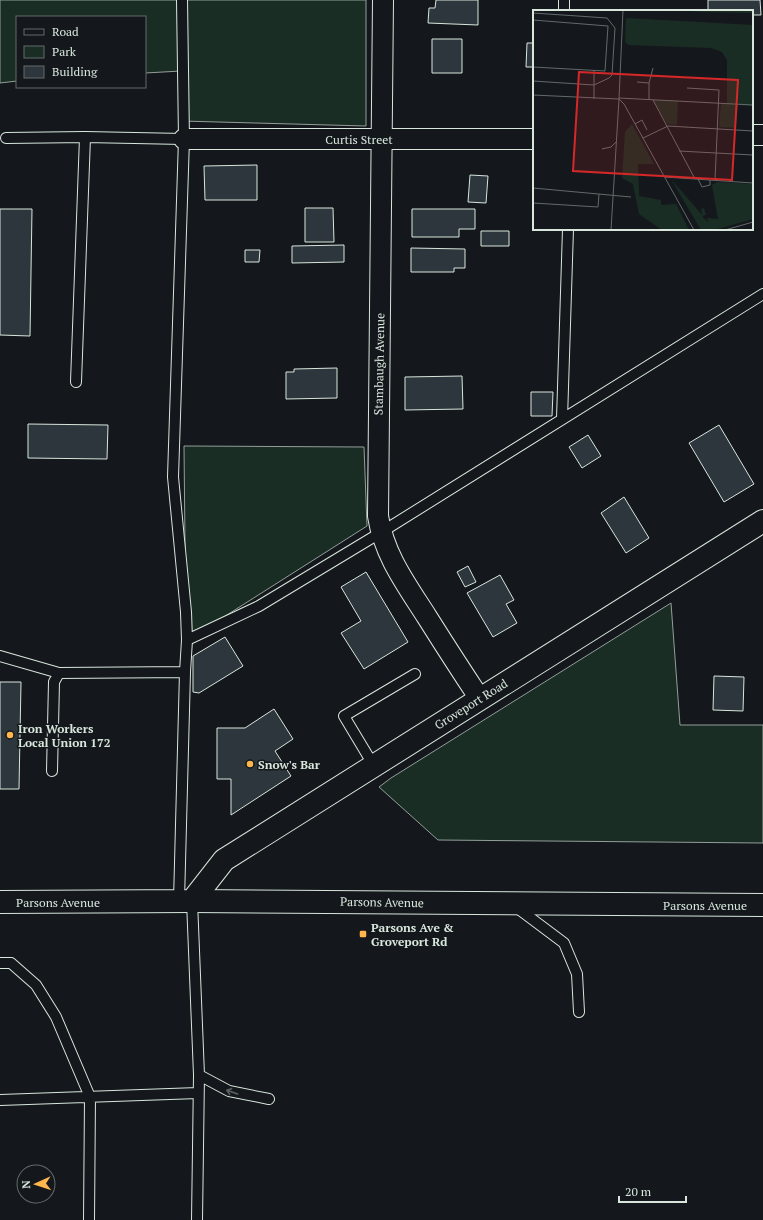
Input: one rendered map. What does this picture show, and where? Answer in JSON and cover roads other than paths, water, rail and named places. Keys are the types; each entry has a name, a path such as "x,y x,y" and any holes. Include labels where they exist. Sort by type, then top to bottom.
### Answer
{"main road":[{"name":"Groveport Road","path":"186,901 224,860 763,521"},
{"name":"Parsons Avenue","path":"0,902 186,901 763,905"}],"street":[{"name":"Stambaugh Avenue","path":"383,0 377,480 380,533 398,572 480,699"},
{"path":"753,135 763,134"},
{"name":"Curtis Street","path":"184,139 533,139"}],"lane":[{"path":"182,0 184,139 173,477 187,640 185,672 186,901 199,1075 197,1220"},
{"path":"6,138 85,137 184,139"},
{"path":"76,382 85,137"},
{"path":"562,419 568,230"},
{"path":"187,640 259,606 380,533 763,294"},
{"path":"0,656 59,673 185,672"},
{"path":"52,771 54,682 59,673"},
{"path":"374,766 344,716 415,674"},
{"path":"512,903 564,943 577,974 579,1012"},
{"path":"0,963 11,963 36,985 56,1017 90,1097 89,1220"},
{"path":"199,1075 229,1091 269,1099"},
{"path":"0,1100 198,1093"}],"place":[{"name":"Iron Workers Local Union 172","path":"10,735"},
{"name":"Snow's Bar","path":"250,764"},
{"name":"Parsons Ave & Groveport Rd","path":"363,934"}]}
